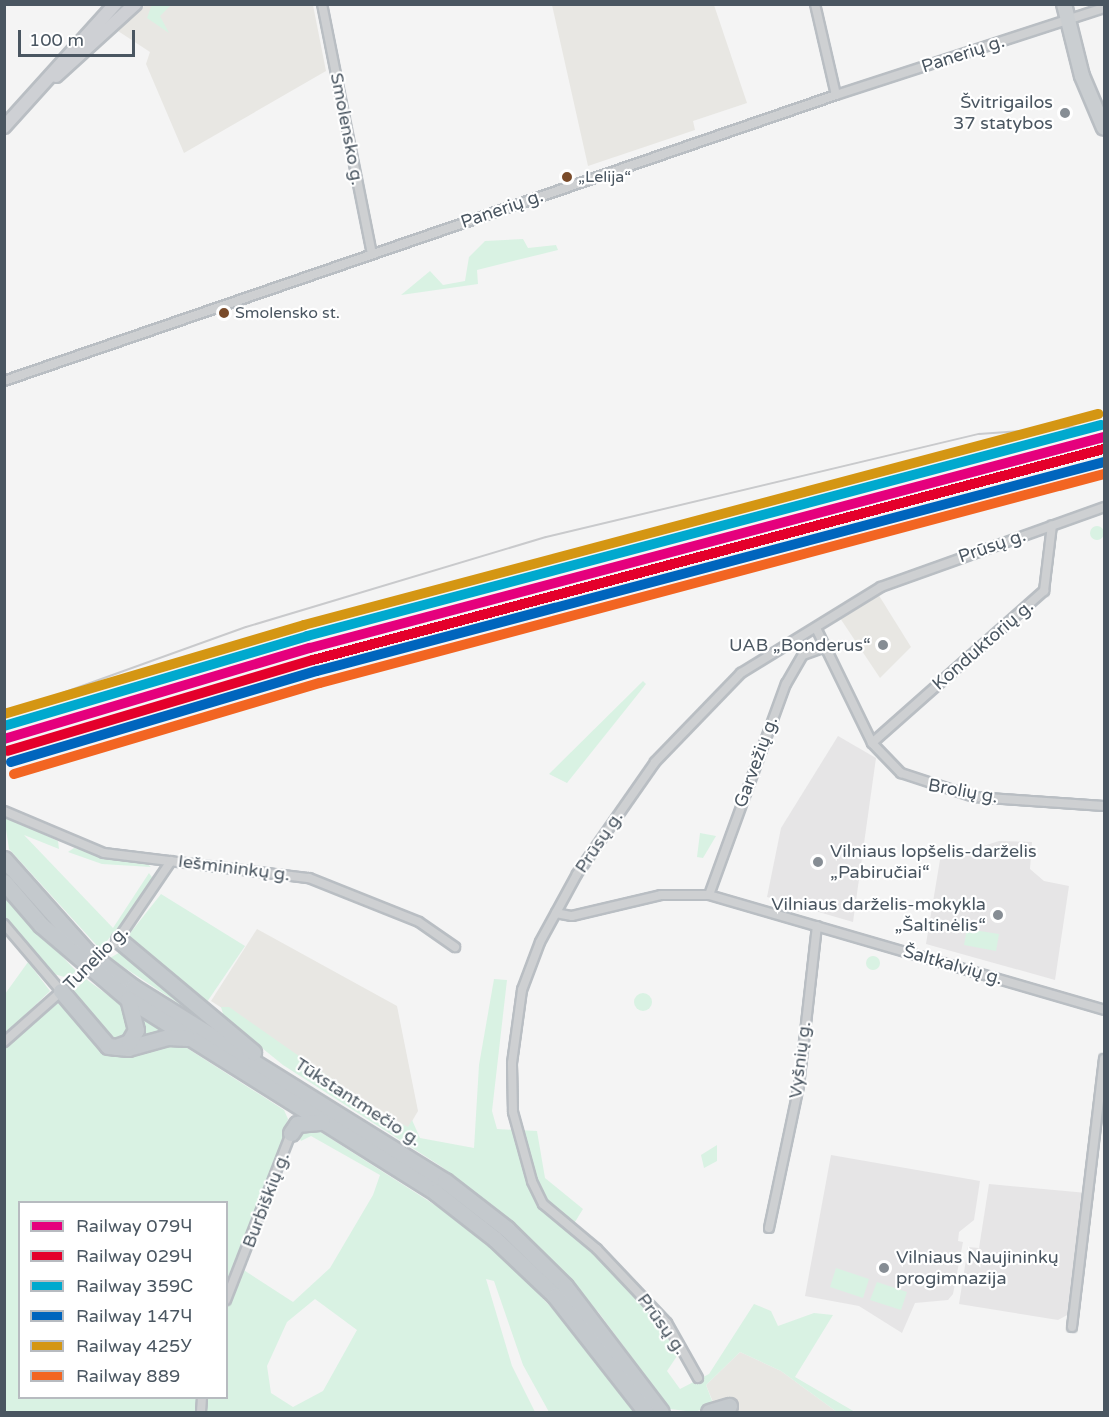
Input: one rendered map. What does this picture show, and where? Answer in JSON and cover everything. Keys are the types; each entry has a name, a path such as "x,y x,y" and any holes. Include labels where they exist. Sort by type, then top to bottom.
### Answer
{"highway":[{"name":"Tūkstantmečio g.","path":"4,859 87,952 200,1029 286,1078 445,1181 507,1229 565,1286 661,1413"},
{"name":"Tūkstantmečio g.","path":"4,882 41,925 127,998 435,1192 495,1239 561,1303 646,1413"},
{"path":"117,942 286,1078"},
{"path":"67,987 114,1048"},
{"path":"114,1048 129,1041 136,1030 127,998"},
{"path":"114,1048 174,1036 195,1041"},
{"path":"286,1099 291,1133"},
{"path":"291,1133 297,1124 322,1122"},
{"path":"640,1384 668,1413"},
{"path":"709,1413 729,1406"}],"main road":[{"path":"52,79 115,4"},
{"path":"4,127 52,79 135,4"},
{"path":"1064,4 1082,76 1104,128"}],"street":[{"name":"Smolensko g.","path":"322,4 372,254"},
{"path":"815,4 836,95"},
{"name":"Panerių g.","path":"4,381 836,95 1104,8"},
{"name":"Prūsų g.","path":"698,1378 666,1323 597,1249 543,1204 532,1181 513,1112 514,1044 530,965 556,913 610,825 676,736 741,674 881,587 1104,507"},
{"name":"Konduktorių g.","path":"872,743 1044,591 1052,525"},
{"name":"Brolių g.","path":"816,628 872,743 901,774 943,791 1104,806"},
{"path":"794,640 803,655 825,647"},
{"name":"Garvežių g.","path":"709,895 760,746 803,655"},
{"name":"Iešmininkų g.","path":"4,811 92,849 309,878 419,922 455,947"},
{"name":"Tunelio g.","path":"4,1042 117,942 171,861"},
{"name":"Šaltkalvių g.","path":"556,913 572,916 661,895 709,895 1104,1010"},
{"path":"4,924 67,987"},
{"name":"Vyšnių g.","path":"769,1228 799,1086 817,926"},
{"path":"1072,1327 1104,1059"},
{"name":"Burbiškių g.","path":"228,1295 291,1133"}],"shaded area":[{"path":"145,5 313,5 326,71 184,153 146,64 150,52 118,31"},
{"path":"552,5 714,5 747,103 693,121 695,130 588,166"},
{"path":"878,594 911,647 880,678 840,618"},
{"name":"Vilniaus lopšelis-darželis „Pabiručiai“","path":"838,736 876,758 853,922 767,897 781,828"},
{"name":"Vilniaus darželis-mokykla „Šaltinėlis“","path":"999,841 1032,842 1030,869 1044,881 1069,886 1055,980 926,944 940,860"},
{"path":"257,929 397,1006 418,1111 408,1128 211,1001"},
{"name":"Vilniaus Naujininkų progimnazija","path":"831,1155 980,1181 974,1220 959,1232 958,1241 963,1242 953,1294 948,1300 915,1303 902,1333 859,1306 805,1296"},
{"path":"989,1184 1087,1193 1071,1313 1058,1320 959,1304 968,1247 979,1248"},
{"path":"740,1352 781,1371 837,1412 717,1412 706,1385"}],"green space":[{"path":"152,4 171,5 160,16 169,33 147,18"},
{"path":"523,239 528,248 556,245 558,250 477,270 478,284 401,295 430,271 443,285 465,281 469,257 485,241"},
{"path":"1094,526 1100,526 1104,533 1100,540 1094,540 1090,536 1090,530"},
{"path":"643,681 646,684 567,783 549,774"},
{"path":"4,816 58,841 59,849 24,835 113,928 149,873 156,883 100,949 9,849"},
{"path":"700,833 716,836 703,858 697,857"},
{"path":"74,848 145,862 151,867 102,864 68,852"},
{"path":"161,894 245,946 207,1002 127,937"},
{"path":"4,895 76,971 68,978 54,974 5,916"},
{"path":"967,929 999,934 996,951 964,945"},
{"path":"122,951 232,1039 110,958"},
{"path":"873,956 878,958 880,963 878,968 873,970 868,968 866,963 868,958"},
{"path":"28,962 50,991 5,1034 5,994"},
{"path":"86,979 128,1010 133,1030 119,1040 111,1039 75,999 74,991"},
{"path":"494,979 507,980 492,1111 497,1129 537,1131 545,1178 583,1209 570,1230 666,1330 679,1353 667,1371 680,1389 709,1374 754,1304 771,1311 778,1326 814,1313 833,1315 795,1377 855,1412 837,1412 781,1371 740,1352 706,1385 714,1406 694,1412 670,1409 599,1313 518,1228 442,1167 283,1065 224,1017 221,1007 229,1007 386,1117 408,1127 412,1120 420,1138 474,1148 479,1065"},
{"path":"639,993 647,993 652,998 650,1009 639,1011 634,1006 634,998"},
{"path":"58,1003 100,1047 122,1055 179,1043 284,1110 288,1119 283,1141 236,1265 293,1302 330,1268 373,1195 380,1175 311,1136 301,1141 296,1130 311,1126 438,1207 507,1261 568,1325 634,1412 549,1412 523,1365 494,1281 486,1279 512,1366 535,1412 5,1412 4,1047","holes":["315,1299 357,1330 323,1391 293,1407 271,1393 267,1366 287,1322"]},
{"path":"142,1019 165,1033 127,1046 142,1028"},
{"path":"717,1145 717,1161 704,1168 701,1155"},
{"path":"836,1268 869,1279 863,1298 830,1287"},
{"path":"877,1282 907,1292 901,1310 870,1300"}],"railway":[{"path":"4,714 246,627 546,537 979,434 1104,425"}],"rail line":[{"name":"425У","path":"4,714 304,625 1098,414"},
{"name":"359С","path":"4,726 307,636 1101,425"},
{"name":"079Ч","path":"4,739 310,648 1104,437"},
{"name":"029Ч","path":"7,751 313,660 1104,449"},
{"name":"147Ч","path":"11,762 317,671 1104,462"},
{"name":"889","path":"14,774 320,683 1104,474"}],"place":[{"name":"Švitrigailos 37 statybos","path":"1065,113"},
{"name":"„Lelija“","path":"567,177"},
{"name":"Smolensko st.","path":"224,313"},
{"name":"UAB „Bonderus“","path":"883,645"},
{"name":"Vilniaus lopšelis-darželis „Pabiručiai“","path":"818,862"},
{"name":"Vilniaus darželis-mokykla „Šaltinėlis“","path":"998,915"},
{"name":"Vilniaus Naujininkų progimnazija","path":"884,1268"}]}
